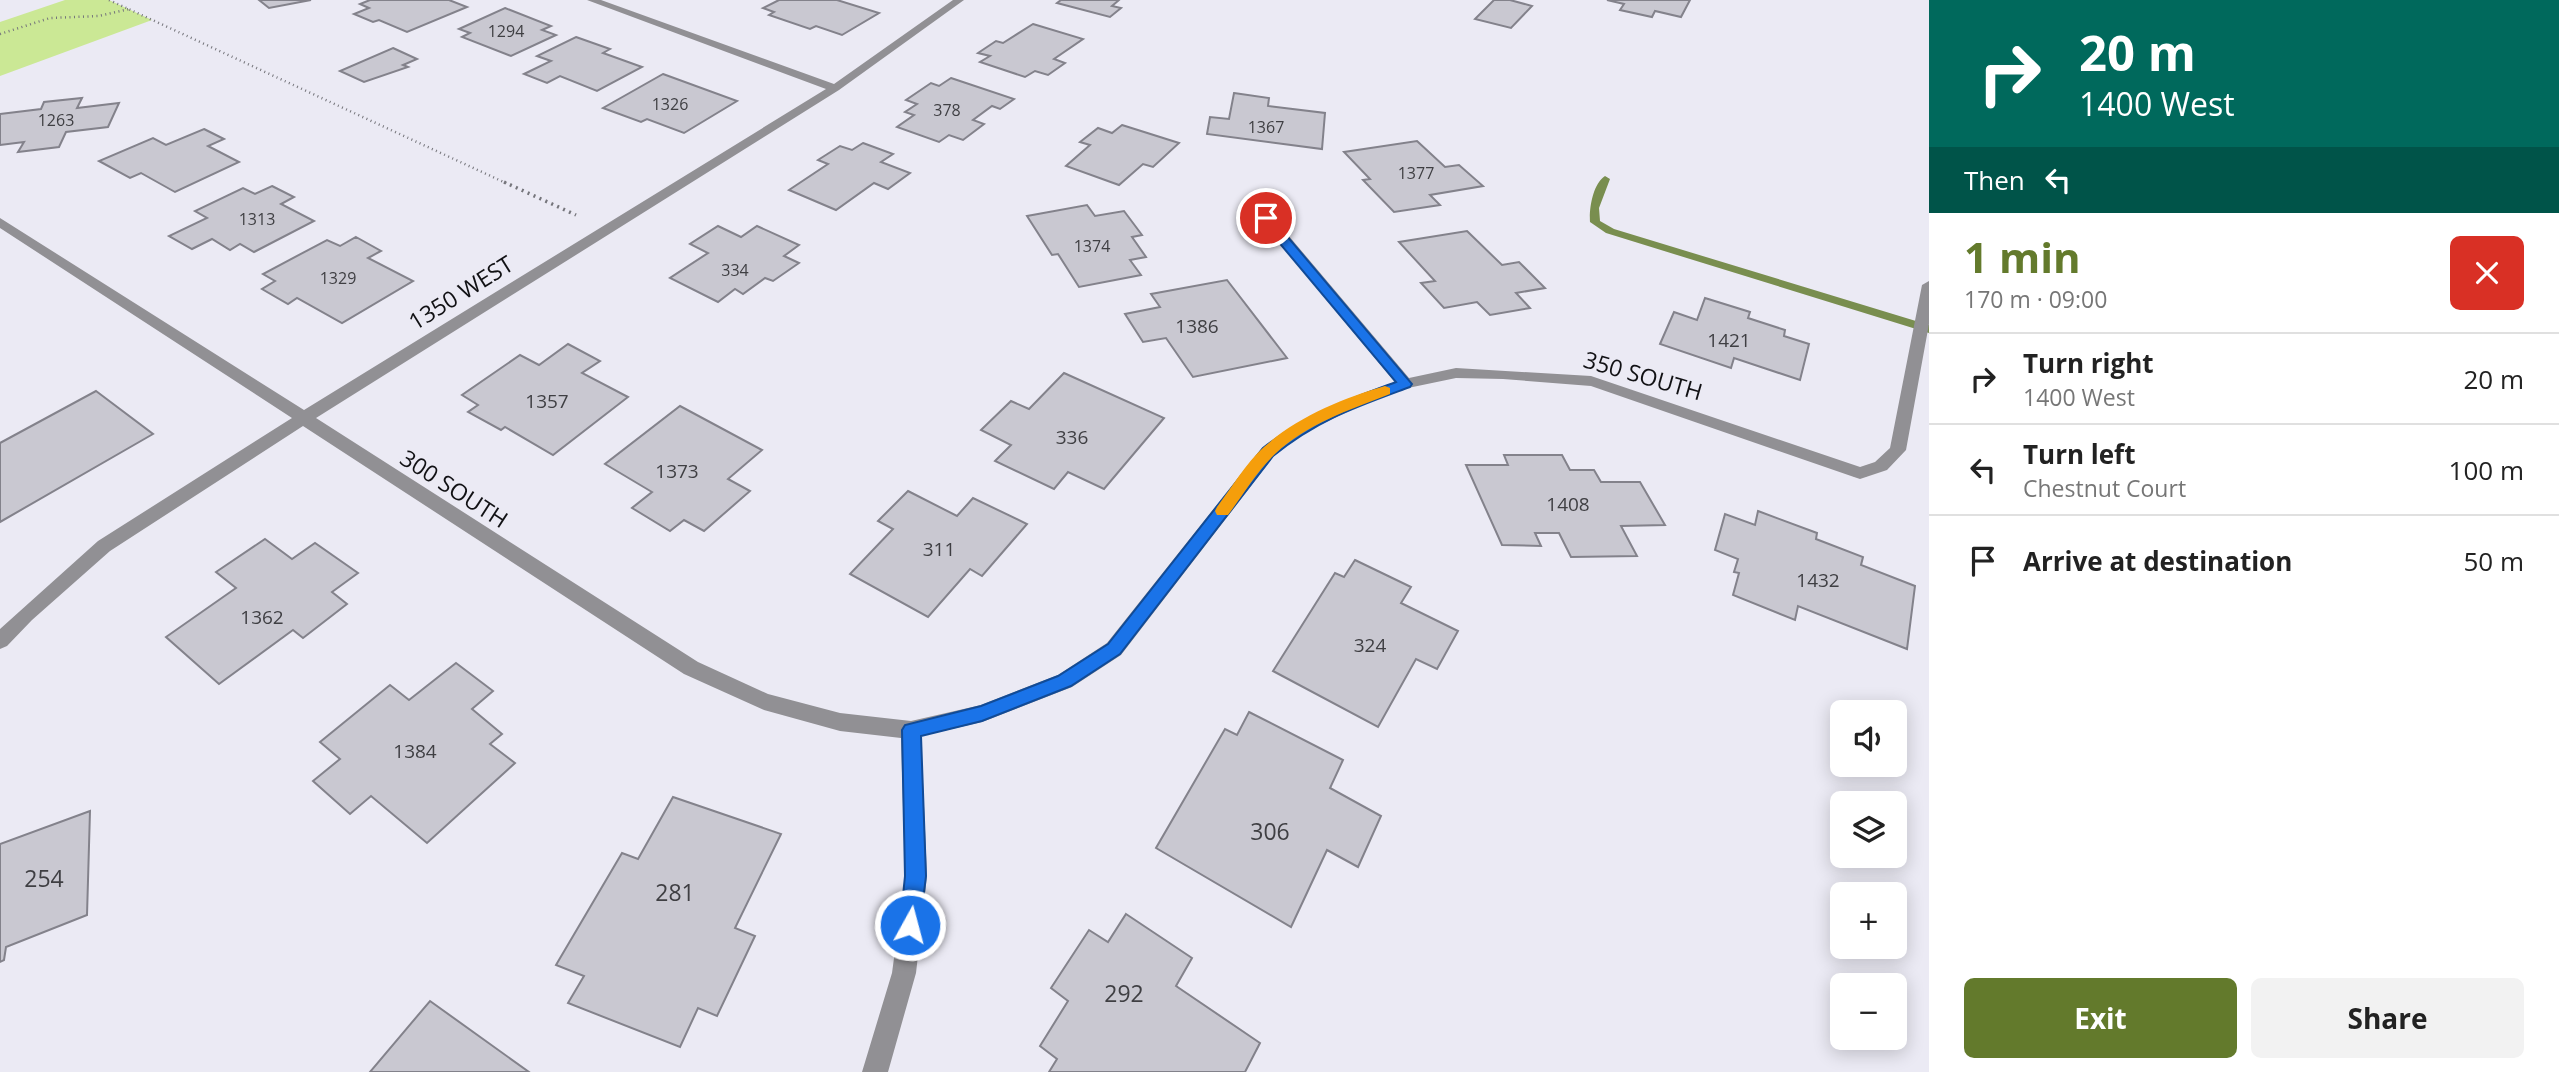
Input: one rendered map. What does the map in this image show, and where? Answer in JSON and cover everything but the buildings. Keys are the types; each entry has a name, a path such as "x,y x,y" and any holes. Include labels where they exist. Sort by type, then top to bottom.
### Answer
{"street":[{"path":"592,0 835,88"},
{"name":"1350 WEST","path":"0,641 25,615 104,545 303,418 835,88 959,0"},
{"path":"1256,206 1405,384"},
{"name":"300 SOUTH","path":"0,222 691,668 764,702 840,722 911,730"},
{"name":"350 SOUTH","path":"911,730 982,713 1065,681 1114,649 1268,452 1297,429 1331,411 1405,384 1456,373 1591,381 1679,408 1860,473 1881,466 1898,450 1929,285"},
{"path":"875,1072 904,973 916,876 911,730"}],"path":[{"path":"109,0 578,216"},
{"path":"0,34 50,18 99,16 129,9"}],"green space":[{"path":"65,0 109,0 152,20 0,76 0,22"}],"waterway":[{"path":"1605,179 1594,208 1595,222 1610,231 1929,329"}],"slow traffic":[{"path":"1223,511 1268,452 1297,429 1331,411 1385,391"}],"route":[{"path":"910,925 916,876 911,730 982,713 1065,681 1114,649 1268,452 1297,429 1331,411 1405,384 1266,218"}]}
